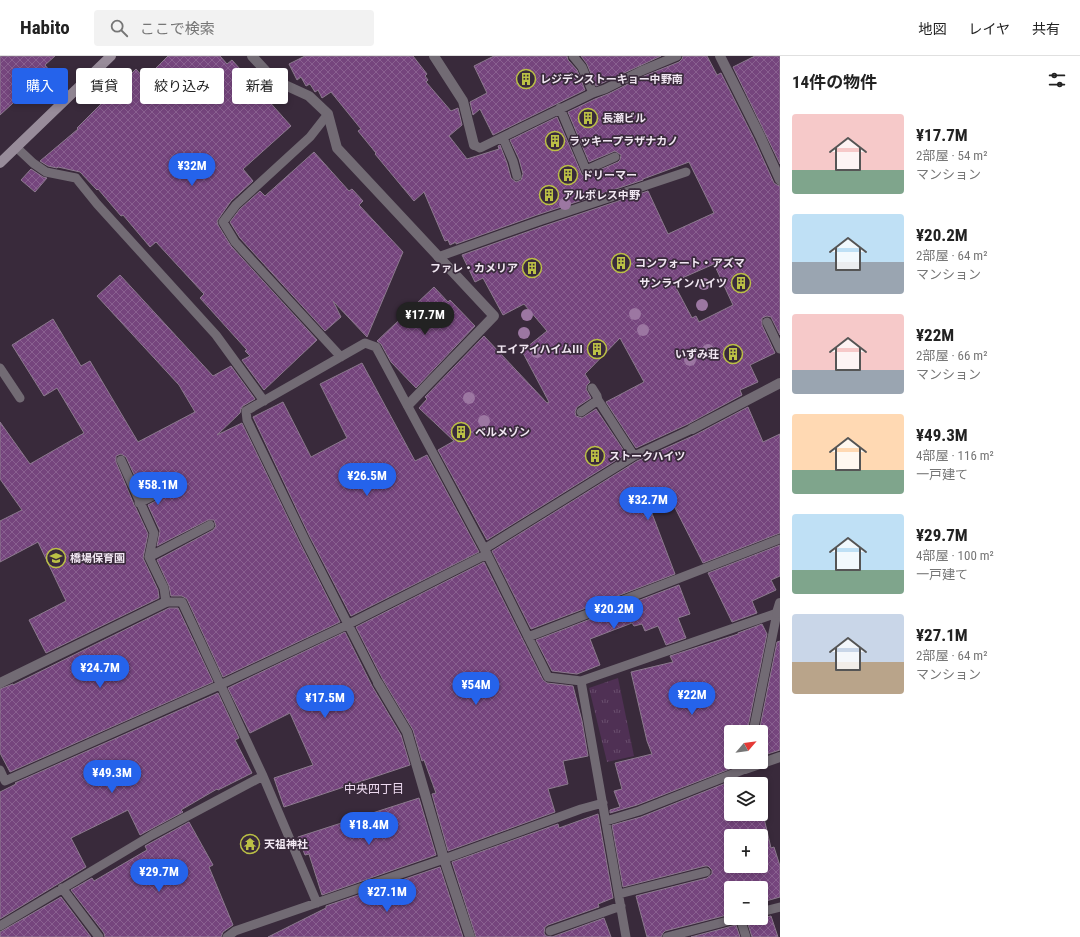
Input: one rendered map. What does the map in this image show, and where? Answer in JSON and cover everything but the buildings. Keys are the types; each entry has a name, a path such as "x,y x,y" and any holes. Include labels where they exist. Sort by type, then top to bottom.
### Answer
{"main road":[{"path":"0,164 111,56"}],"street":[{"path":"252,56 274,80 309,96 328,114 337,148 494,316 408,405"},
{"path":"434,56 463,101 474,145"},
{"path":"722,57 780,180"},
{"path":"692,429 780,382"},
{"path":"0,683 166,602"},
{"path":"378,683 407,732 444,859 470,937"},
{"path":"768,760 780,757"}],"lane":[{"path":"574,56 582,67 593,93"},
{"path":"474,145 480,148 503,138 560,108 677,56"},
{"path":"560,108 586,170 615,157"},
{"path":"328,114 310,138 236,205 223,222 235,242 341,357"},
{"path":"503,138 513,161 517,176"},
{"path":"16,147 33,163 46,172 76,178 97,204 216,335 264,402"},
{"path":"438,257 539,220 686,172"},
{"path":"768,322 780,349"},
{"path":"378,683 305,540 247,420 246,411 365,343 376,347 408,405 486,552 548,677 581,681 779,609"},
{"path":"0,368 20,398"},
{"path":"592,388 598,400 634,456"},
{"path":"581,412 598,400"},
{"path":"0,770 5,781 220,685 349,624 486,552 634,456 692,429"},
{"path":"122,460 154,533 149,557 164,588 166,602 182,602 263,776 317,903"},
{"path":"140,503 180,482"},
{"path":"149,557 210,525"},
{"path":"528,637 780,539"},
{"path":"754,725 779,609"},
{"path":"581,681 626,937"},
{"path":"606,821 639,811 737,769"},
{"path":"0,926 152,835 263,776"},
{"path":"227,937 235,931 444,859 581,809 603,803"},
{"path":"619,894 706,872"},
{"path":"62,888 99,937"},
{"path":"550,931 621,906"},
{"path":"768,910 780,907"},
{"path":"667,937 724,922"},
{"path":"742,925 746,937"}],"green space":[{"path":"618,678 634,756 607,762 589,688"}],"place":[{"name":"レジデンストーキョー中野南","path":"526,79"},
{"name":"長瀬ビル","path":"588,118"},
{"name":"ラッキープラザナカノ","path":"555,141"},
{"name":"ドリーマー","path":"568,175"},
{"name":"アルボレス中野","path":"549,195"},
{"name":"コンフォート・アズマ","path":"621,263"},
{"name":"ファレ・カメリア","path":"532,268"},
{"name":"サンラインハイツ","path":"741,283"},
{"name":"エイアイハイムⅢ","path":"597,349"},
{"name":"いずみ荘","path":"733,354"},
{"name":"ベルメゾン","path":"461,432"},
{"name":"ストークハイツ","path":"595,456"},
{"name":"橋場保育園","path":"56,558"},
{"name":"天祖神社","path":"250,844"}],"district":[{"name":"中央四丁目","path":"374,789"}]}
